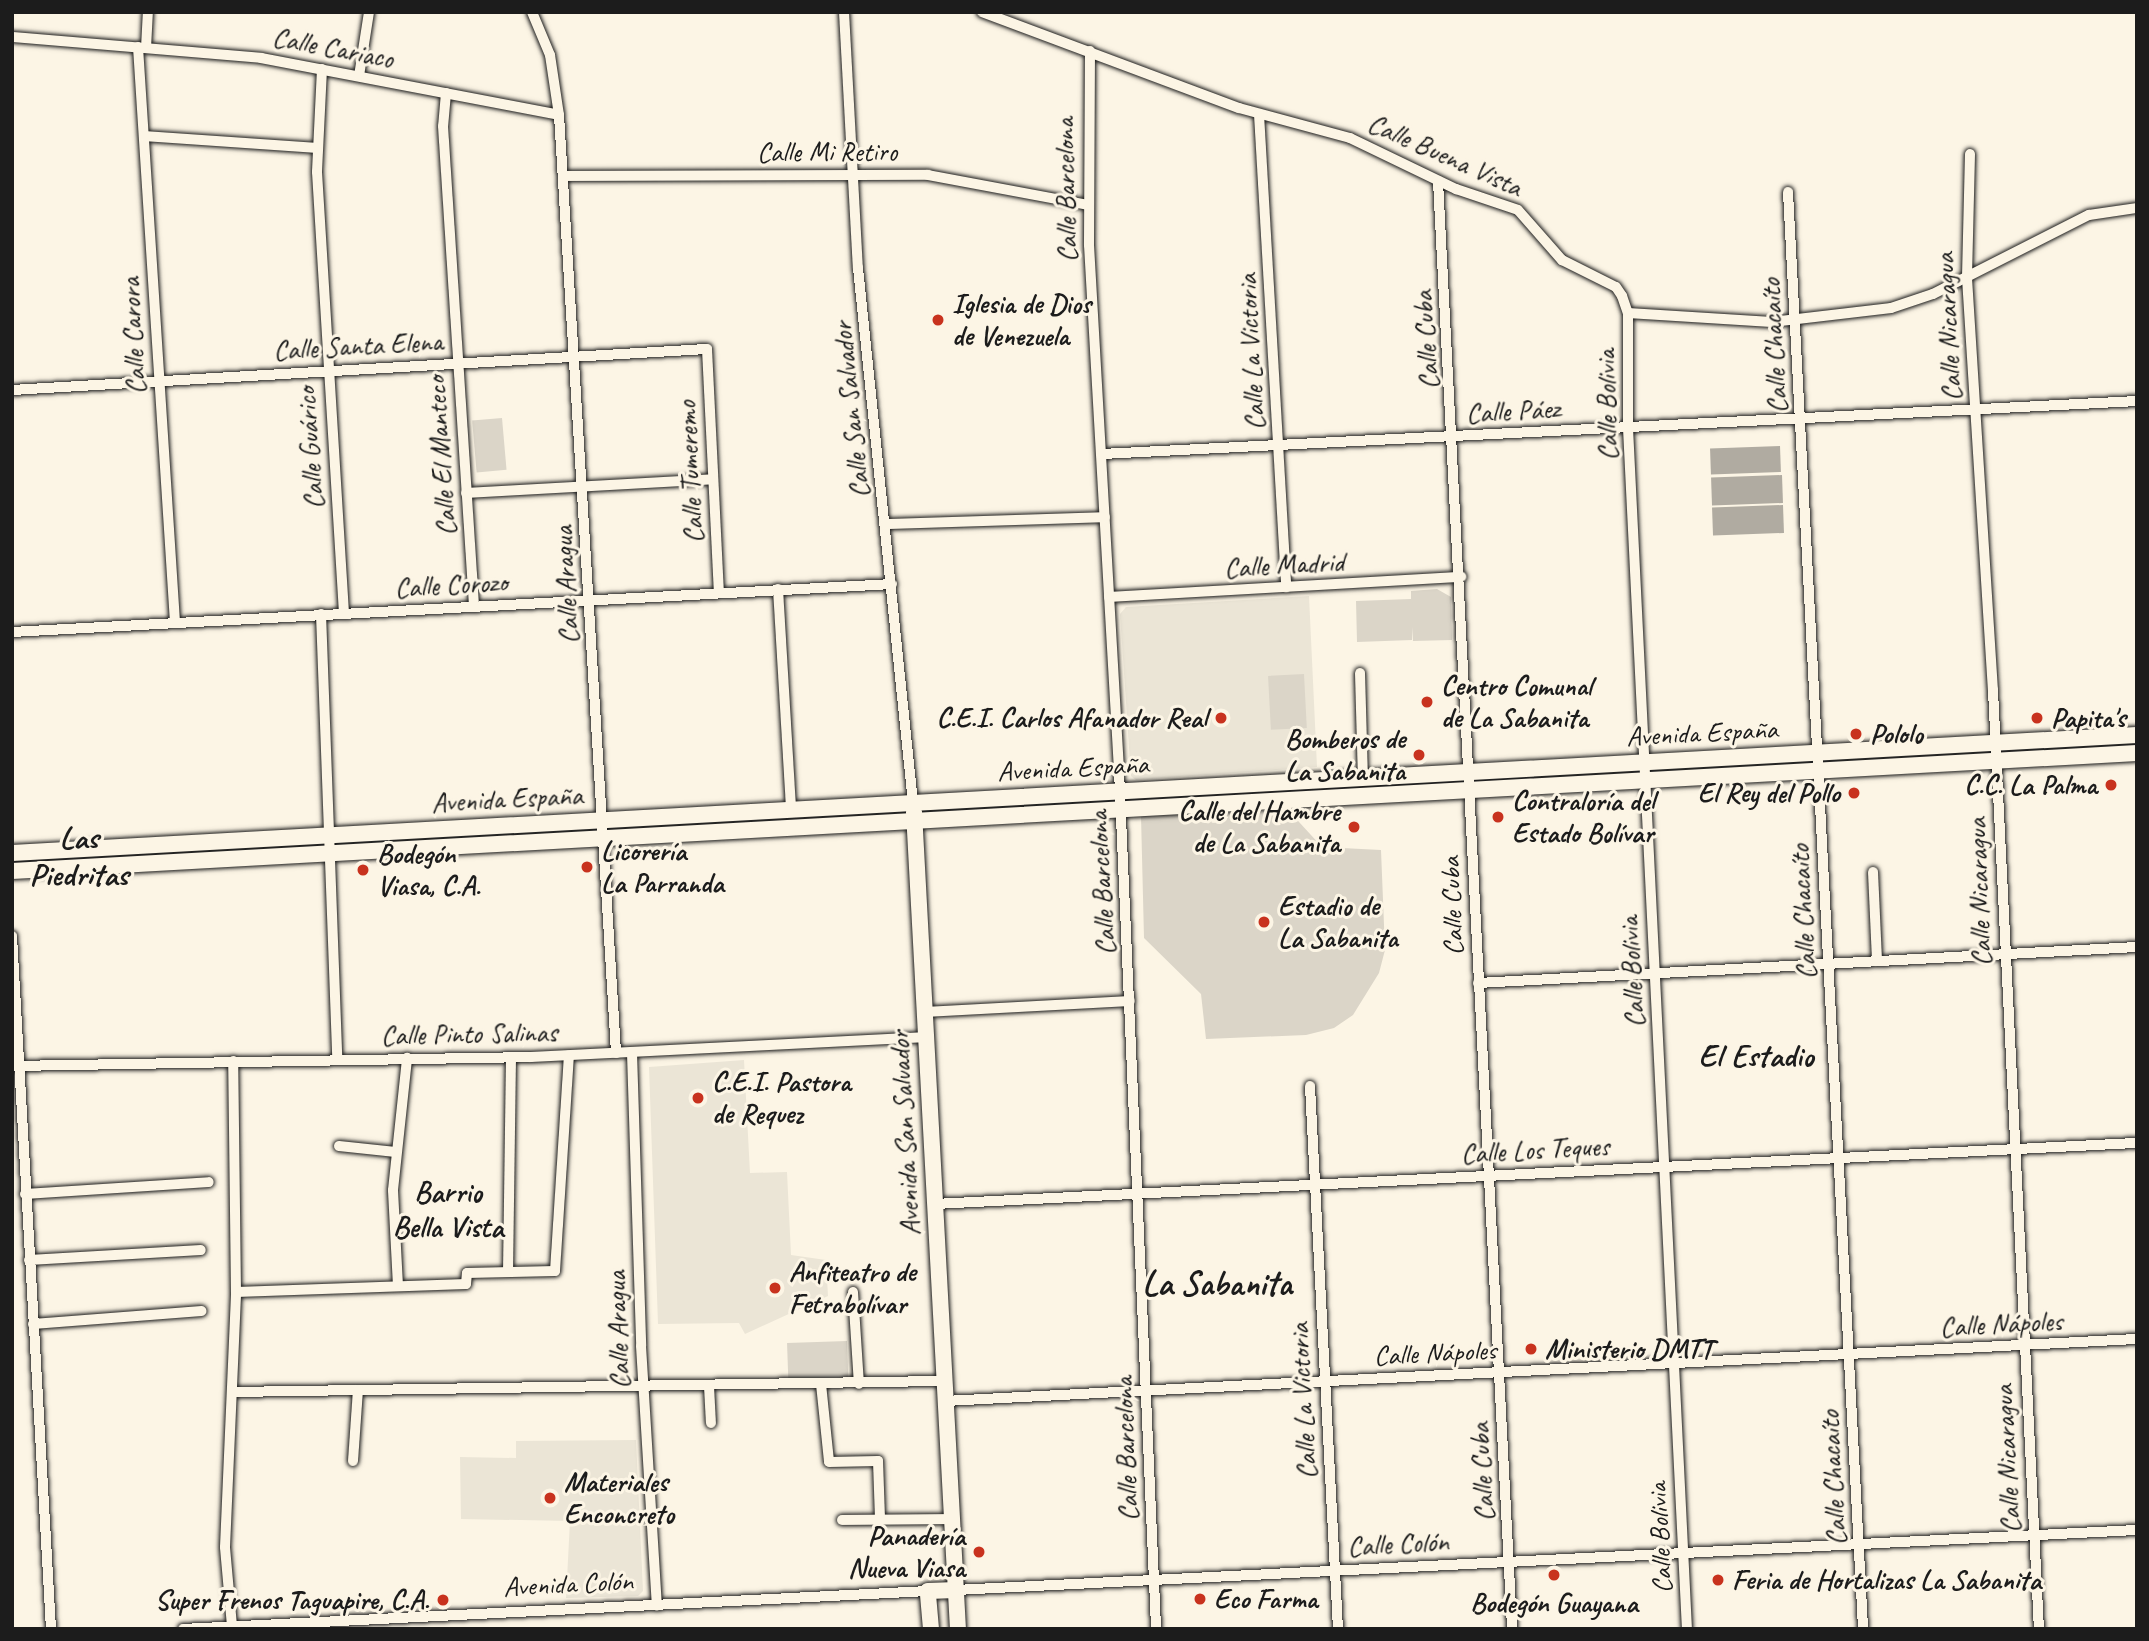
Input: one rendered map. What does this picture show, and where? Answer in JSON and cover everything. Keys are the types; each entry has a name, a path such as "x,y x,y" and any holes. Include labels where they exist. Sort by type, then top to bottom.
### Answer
{"main road":[{"name":"Avenida España","path":"12,853 2137,735"},
{"name":"Avenida España","path":"12,871 2137,753"},
{"name":"Avenida San Salvador","path":"913,803 958,1629"},
{"name":"Avenida Colón","path":"928,1591 956,1590"},
{"path":"928,1591 930,1629"}],"street":[{"name":"Calle Carora","path":"148,12 142,47 145,136 175,622"},
{"path":"359,76 369,12"},
{"name":"Calle Aragua","path":"532,12 550,55 564,176 616,1053"},
{"name":"Calle San Salvador","path":"844,12 850,173 913,803"},
{"name":"Calle Buena Vista","path":"982,12 1259,114 1350,138 1438,181 1524,214 1562,260 1616,287 1628,313"},
{"name":"Calle Cariaco","path":"12,37 241,55 559,115"},
{"name":"Calle Barcelona","path":"1090,51 1088,205 1121,810 1156,1629"},
{"name":"Calle Guárico","path":"322,69 317,148 344,613"},
{"name":"Calle El Manteco","path":"446,93 443,126 474,606"},
{"name":"Calle La Victoria","path":"1259,114 1286,587"},
{"path":"145,136 317,148"},
{"name":"Calle Nicaragua","path":"1970,154 1967,278 1996,743 2013,1149 2039,1629"},
{"name":"Calle Mi Retiro","path":"564,176 850,173 951,176 1088,205"},
{"name":"Calle Cuba","path":"1438,181 1455,437 1478,983 1512,1629"},
{"name":"Calle Chacaíto","path":"1788,192 1863,1629"},
{"path":"1628,313 1796,322 1891,308 1967,278 2089,215 2137,208"},
{"name":"Calle Bolivia","path":"1628,313 1628,428 1687,1629"},
{"name":"Calle Santa Elena","path":"12,390 707,349"},
{"name":"Calle Tumeremo","path":"707,349 719,592"},
{"name":"Calle Páez","path":"1102,454 2137,401"},
{"path":"466,493 713,479"},
{"path":"886,524 1105,517"},
{"name":"Calle Madrid","path":"1109,597 1461,577"},
{"name":"Calle Corozo","path":"12,632 892,584"},
{"path":"778,589 791,809"},
{"path":"321,614 337,1059"},
{"path":"1360,673 1363,778"},
{"path":"1873,872 1877,961"},
{"path":"12,936 15,1065 51,1629"},
{"path":"1478,983 2137,947"},
{"path":"925,1012 1130,1001"},
{"name":"Calle Pinto Salinas","path":"15,1065 511,1057 927,1037"},
{"name":"Calle Aragua","path":"632,1053 643,1386 657,1606"},
{"path":"236,1292 466,1284 467,1273 555,1271 569,1055"},
{"path":"509,1272 511,1057"},
{"path":"398,1286 396,1152 407,1058"},
{"path":"232,1626 225,1547 236,1292 233,1061"},
{"name":"Calle La Victoria","path":"1310,1086 1338,1629"},
{"name":"Calle Los Teques","path":"935,1204 2137,1143"},
{"path":"340,1146 396,1152"},
{"path":"24,1194 209,1182"},
{"path":"29,1261 201,1250"},
{"path":"853,1292 859,1384"},
{"path":"33,1324 201,1311"},
{"name":"Calle Nápoles","path":"945,1401 2137,1339"},
{"path":"232,1392 944,1381"},
{"path":"821,1384 829,1462 878,1461 880,1518"},
{"path":"709,1385 711,1423"},
{"path":"353,1461 358,1390"},
{"path":"842,1520 952,1519"},
{"name":"Calle Colón","path":"956,1590 2137,1530"},
{"name":"Avenida Colón","path":"183,1629 928,1591"}],"shaded area":[{"path":"502,418 507,470 477,472 472,421"},
{"path":"1780,446 1781,472 1711,474 1710,448"},
{"path":"1782,475 1783,503 1712,505 1711,477"},
{"path":"1783,505 1784,533 1713,535 1712,507"},
{"path":"1437,589 1451,597 1452,640 1413,641 1412,627 1412,640 1357,642 1356,601 1411,599 1411,591"},
{"name":"C.E.I. Carlos Afanador Real","path":"1309,596 1317,767 1136,780 1131,776 1120,614 1126,607"},
{"path":"1304,674 1307,728 1271,730 1268,676"},
{"path":"1458,780 1459,784 1134,800 1135,798"},
{"name":"Estadio de La Sabanita","path":"1288,810 1322,847 1381,850 1385,950 1379,973 1353,1015 1334,1028 1306,1035 1206,1039 1201,994 1144,938 1141,816"},
{"path":"744,1060 750,1173 787,1172 791,1255 826,1260 828,1296 745,1334 739,1323 658,1324 649,1067"},
{"path":"847,1341 848,1377 788,1379 787,1343"},
{"name":"Materiales Enconcreto","path":"636,1440 643,1591 638,1596 566,1598 570,1521 461,1519 460,1457 516,1458 516,1441"}],"place":[{"name":"Iglesia de Dios de Venezuela","path":"938,320"},
{"name":"Centro Comunal de La Sabanita","path":"1427,702"},
{"name":"C.E.I. Carlos Afanador Real","path":"1221,718"},
{"name":"Papita's","path":"2037,718"},
{"name":"Pololo","path":"1856,734"},
{"name":"Bomberos de La Sabanita","path":"1419,755"},
{"name":"C.C. La Palma","path":"2111,785"},
{"name":"El Rey del Pollo","path":"1854,793"},
{"name":"Contraloría del Estado Bolívar","path":"1498,817"},
{"name":"Calle del Hambre de La Sabanita","path":"1354,827"},
{"name":"Licorería La Parranda","path":"587,867"},
{"name":"Bodegón Viasa, C.A.","path":"363,870"},
{"name":"Estadio de La Sabanita","path":"1264,922"},
{"name":"C.E.I. Pastora de Requez","path":"698,1098"},
{"name":"Anfiteatro de Fetrabolívar","path":"775,1288"},
{"name":"Ministerio DMTT","path":"1531,1349"},
{"name":"Materiales Enconcreto","path":"550,1498"},
{"name":"Panadería Nueva Viasa","path":"979,1552"},
{"name":"Bodegón Guayana","path":"1554,1575"},
{"name":"Feria de Hortalizas La Sabanita","path":"1718,1580"},
{"name":"Eco Farma","path":"1200,1599"},
{"name":"Super Frenos Taguapire, C.A.","path":"443,1600"}],"district":[{"name":"Las Piedritas","path":"79,858"},
{"name":"El Estadio","path":"1756,1056"},
{"name":"Barrio Bella Vista","path":"448,1209"},
{"name":"La Sabanita","path":"1217,1284"}]}
